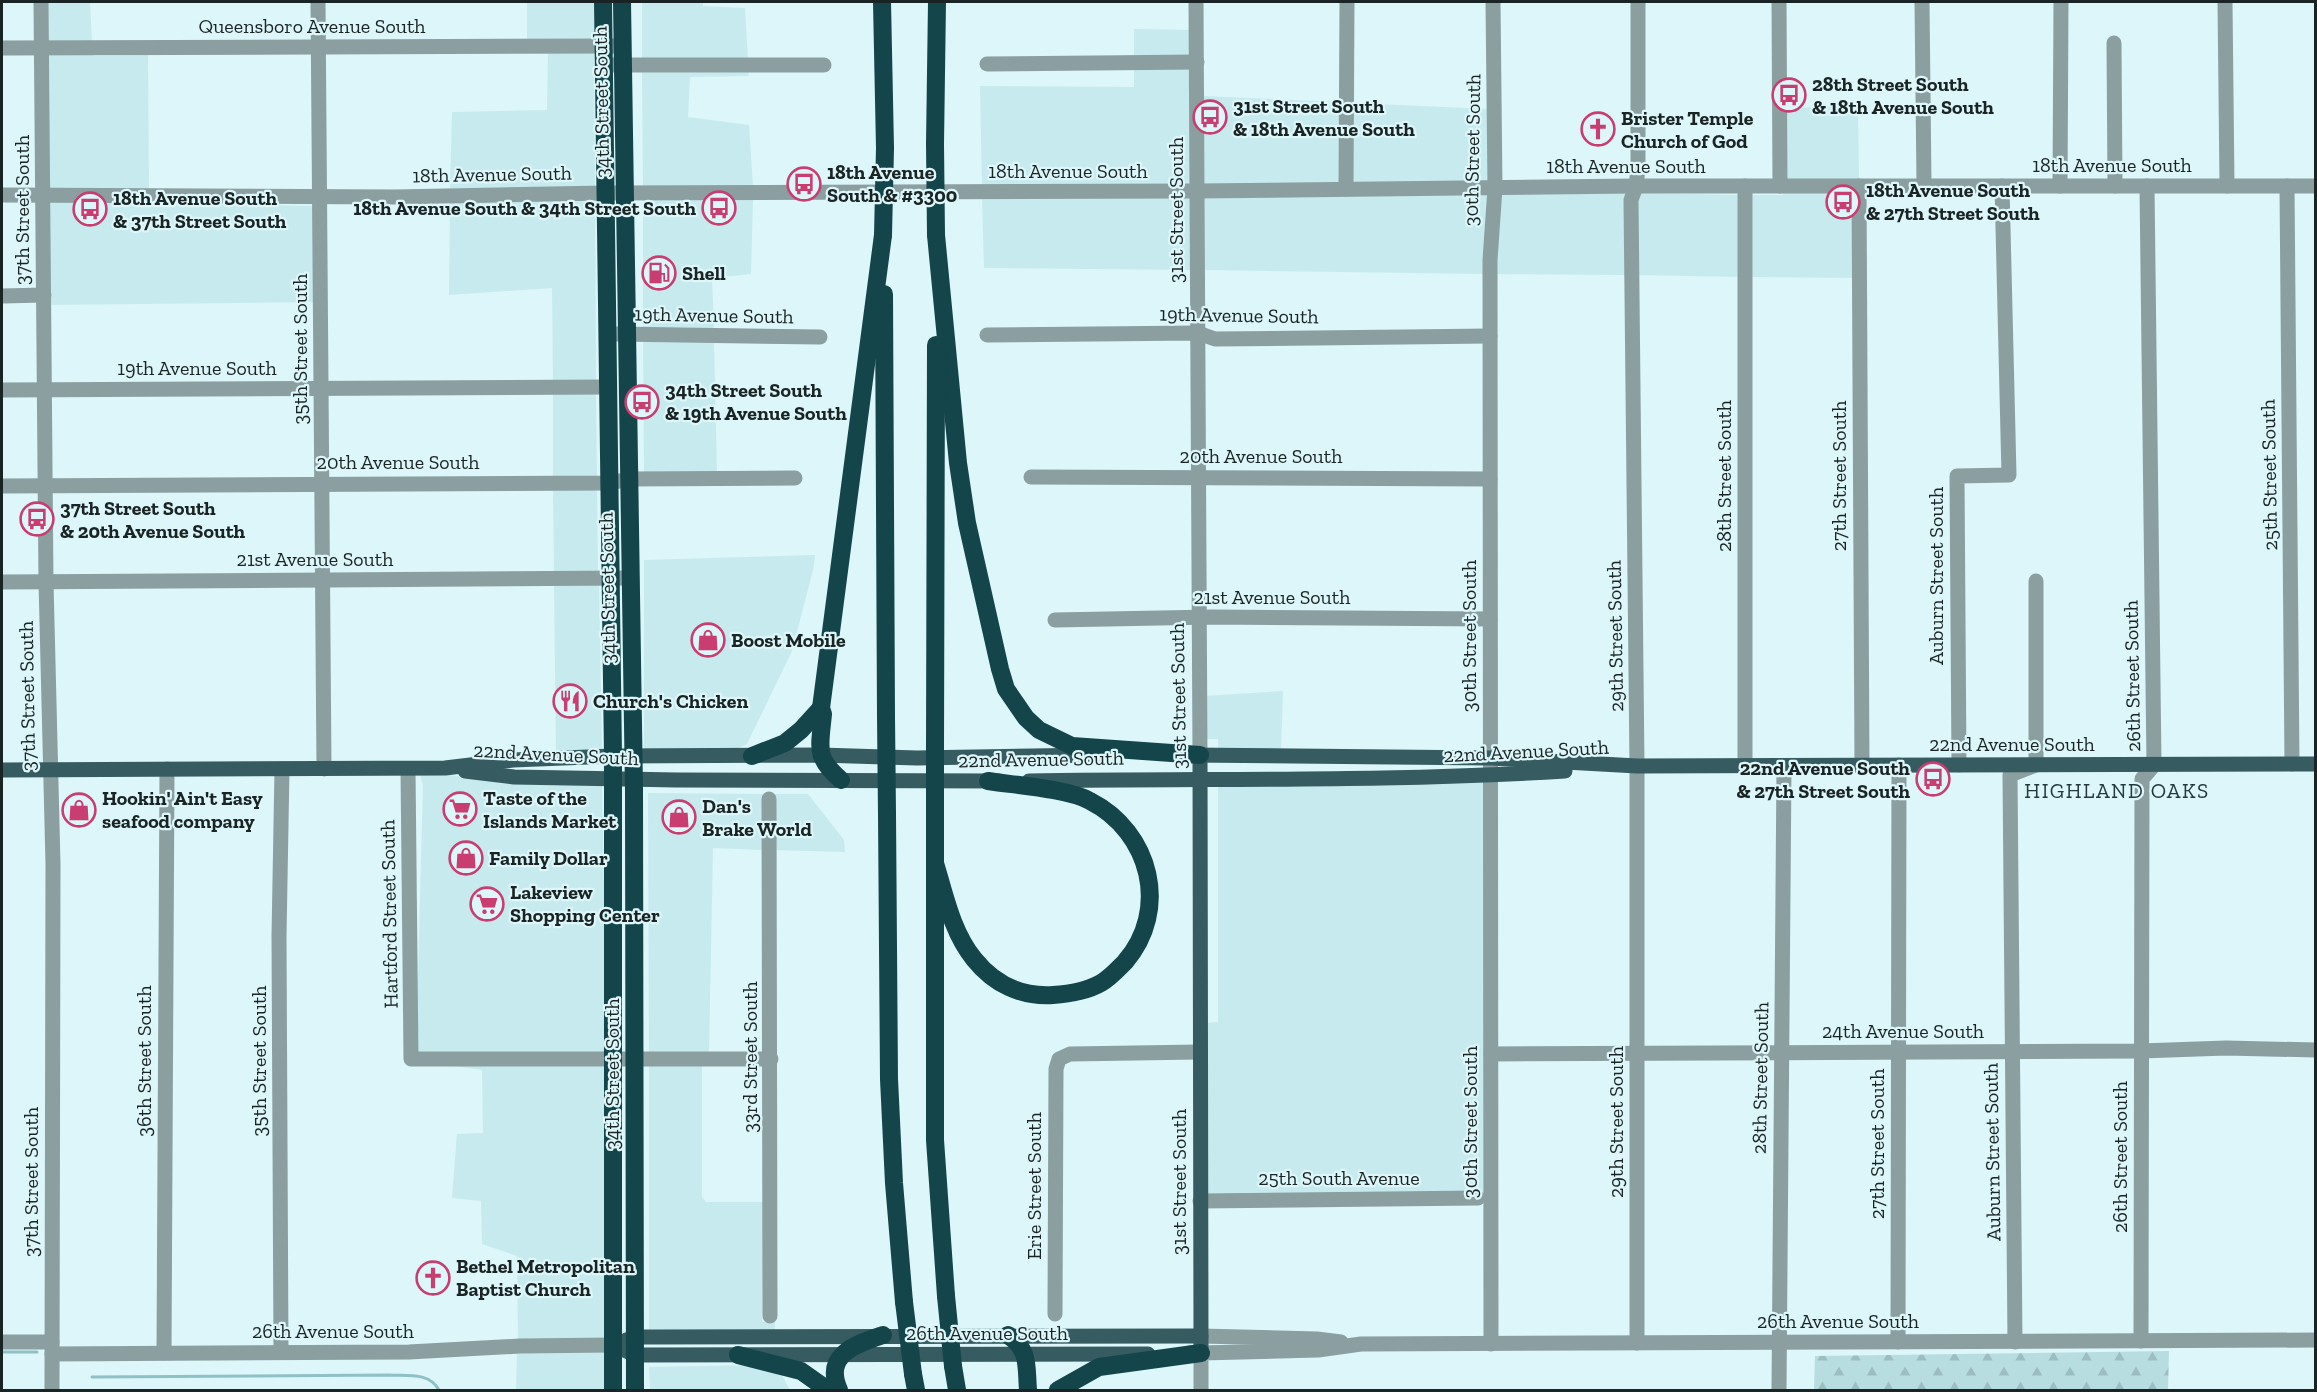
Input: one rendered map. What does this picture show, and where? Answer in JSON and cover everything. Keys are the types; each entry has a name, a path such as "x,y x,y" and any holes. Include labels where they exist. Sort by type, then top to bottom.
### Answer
{"highway":[{"name":"34th Street South","path":"603,2 613,756 613,1390"},
{"name":"34th Street South","path":"622,2 629,578 634,779 635,1390"},
{"path":"882,2 885,148 883,235 890,1079 894,1183 904,1302 914,1382"},
{"path":"937,2 935,1140 946,1296 957,1390"},
{"path":"841,780 829,770 820,755 823,714 821,708 883,235"},
{"path":"936,236 954,429 967,523 999,669 1006,689 1016,706 1039,730 1072,746 1200,755"},
{"path":"752,756 785,743 801,730 821,708"},
{"path":"935,863 952,922 973,958 989,975 1021,993 1042,996 1081,992 1102,983 1117,970 1140,942 1146,929 1150,908 1149,887 1144,858 1135,841 1122,825 1090,800 987,781"},
{"path":"839,1390 836,1385 836,1368 842,1354 851,1347 883,1335"},
{"path":"1008,1335 1026,1354 1028,1390"},
{"path":"1058,1390 1099,1367 1201,1345"},
{"path":"738,1355 801,1371 828,1390"}],"main road":[{"name":"22nd Avenue South","path":"2,770 408,769 445,768 513,760 613,756 820,755 917,758 1200,755 1491,758 1637,766 2316,764"},
{"name":"31st Street South","path":"1200,755 1201,1345"},
{"name":"22nd Avenue South","path":"445,768 514,777 987,781 1491,775 1637,766"},
{"name":"26th Avenue South","path":"635,1346 883,1335 1008,1335 1201,1345"},
{"name":"26th Avenue South","path":"613,1345 738,1355 1026,1354 1201,1345"}],"street":[{"name":"37th Street South","path":"41,2 46,582 53,864 52,1390"},
{"name":"35th Street South","path":"318,2 324,769"},
{"name":"31st Street South","path":"1196,2 1200,755"},
{"path":"1346,189 1347,2"},
{"name":"30th Street South","path":"1491,1344 1490,260 1495,188 1493,2"},
{"name":"29th Street South","path":"1637,1343 1637,766 1631,200 1636,186 1638,159 1638,2"},
{"path":"1779,2 1780,186"},
{"path":"1922,2 1924,185"},
{"path":"2060,186 2061,2"},
{"path":"2225,2 2227,186"},
{"path":"2115,43 2115,186"},
{"name":"Queensboro Avenue South","path":"2,48 318,46 604,56 622,66 824,65"},
{"name":"Queensboro Avenue South","path":"604,56 622,46"},
{"path":"987,64 1197,62"},
{"name":"18th Avenue South","path":"2,195 319,196 1636,186 2316,186"},
{"name":"28th Street South","path":"1745,186 1745,766"},
{"name":"27th Street South","path":"1858,186 1862,766"},
{"name":"Auburn Street South","path":"1959,765 1957,476 2009,475 2002,186"},
{"name":"26th Street South","path":"2141,1341 2142,779 2154,765 2147,186"},
{"name":"25th Street South","path":"2287,186 2292,764"},
{"path":"2,296 44,295"},
{"name":"19th Avenue South","path":"987,335 1198,333 1215,339 1490,336"},
{"name":"19th Avenue South","path":"608,334 820,337"},
{"name":"19th Avenue South","path":"2,390 609,387"},
{"name":"20th Avenue South","path":"1031,477 1490,480"},
{"name":"20th Avenue South","path":"2,486 610,483 629,479 795,478"},
{"name":"21st Avenue South","path":"2,582 629,578"},
{"path":"2036,581 2036,765"},
{"name":"21st Avenue South","path":"1054,620 1198,617 1490,619"},
{"name":"27th Street South","path":"1899,765 1899,1342"},
{"name":"Auburn Street South","path":"2015,1341 2010,775 2036,765"},
{"name":"28th Street South","path":"1779,1390 1784,766"},
{"name":"36th Street South","path":"164,1353 167,769"},
{"name":"35th Street South","path":"281,1352 279,936 282,769"},
{"name":"Hartford Street South","path":"408,769 411,1059 613,1058"},
{"name":"33rd Street South","path":"769,799 770,1316"},
{"name":"24th Avenue South","path":"1491,1054 2141,1051 2226,1048 2316,1050"},
{"name":"Erie Street South","path":"1055,1314 1056,1069 1059,1059 1070,1054 1199,1052"},
{"path":"613,1058 771,1059"},
{"name":"25th South Avenue","path":"1200,1201 1478,1198"},
{"name":"26th Avenue South","path":"1201,1345 1318,1350 1361,1344 2316,1340"},
{"name":"26th Avenue South","path":"2,1342 52,1348 164,1353 409,1352 520,1346 613,1345"},
{"name":"31st Street South","path":"1201,1345 1201,1390"}],"shaded area":[{"path":"46,2 90,2 92,42 46,43"},
{"path":"527,2 594,2 594,41 527,41"},
{"path":"642,2 703,2 703,6 745,8 748,60 642,60"},
{"path":"1134,29 1192,30 1192,56 1134,57"},
{"path":"548,52 594,52 595,187 450,189 452,112 547,110"},
{"path":"93,53 94,56 148,55 149,191 47,189 47,54"},
{"path":"1134,68 1192,68 1192,186 982,186 980,86 1134,87"},
{"path":"642,71 748,71 749,76 690,77 688,117 749,125 753,187 643,187"},
{"path":"1202,96 1342,102 1341,184 1202,186"},
{"path":"1352,103 1489,109 1490,183 1351,184"},
{"path":"1858,104 1859,180 1785,180 1784,109"},
{"path":"1784,192 1854,192 1854,278 1750,277 1750,195 1783,195"},
{"path":"1628,193 1627,275 1495,274 1500,194"},
{"path":"1639,193 1740,195 1740,277 1637,275 1636,201"},
{"path":"1490,194 1485,274 1203,270 1202,197"},
{"path":"982,197 1192,197 1193,270 984,268"},
{"path":"595,198 596,381 553,381 552,288 449,295 450,200"},
{"path":"643,198 753,198 751,274 712,278 714,330 643,329"},
{"path":"47,201 315,206 315,302 49,305"},
{"path":"643,340 714,341 717,473 644,473"},
{"path":"553,393 596,393 597,477 553,477"},
{"path":"553,488 597,488 598,572 554,573"},
{"path":"815,555 792,651 747,744 736,749 644,751 644,560"},
{"path":"554,584 599,584 602,751 556,754"},
{"path":"1283,691 1281,751 1218,750 1218,739 1205,739 1204,696"},
{"path":"420,775 450,775 514,783 602,784 607,1052 416,1053 423,785"},
{"path":"1486,781 1483,1200 1483,1192 1207,1195 1205,1023 1218,1022 1218,784"},
{"path":"648,793 763,794 765,850 713,848 709,1053 649,1053"},
{"path":"773,794 808,794 844,840 845,852 774,850"},
{"path":"607,1063 608,1340 518,1341 517,1256 482,1244 481,1201 452,1198 457,1134 483,1133 482,1070 440,1064"},
{"path":"649,1064 702,1064 702,1197 706,1202 764,1202 762,1322 775,1322 775,1330 649,1331"},
{"path":"608,1351 609,1390 516,1390 517,1352"},
{"path":"760,1365 779,1370 790,1390 650,1390 649,1367"}],"green space":[{"path":"2169,1351 2168,1390 1814,1390 1815,1356"}],"waterway":[{"path":"2,1352 37,1352"},
{"path":"92,1377 411,1375 430,1380 439,1390"}],"place":[{"name":"28th Street South & 18th Avenue South","path":"1789,95"},
{"name":"31st Street South & 18th Avenue South","path":"1210,117"},
{"name":"Brister Temple Church of God","path":"1598,129"},
{"name":"18th Avenue South & #3300","path":"804,184"},
{"name":"18th Avenue South & 27th Street South","path":"1843,202"},
{"name":"18th Avenue South & 34th Street South","path":"719,208"},
{"name":"18th Avenue South & 37th Street South","path":"90,209"},
{"name":"Shell","path":"659,273"},
{"name":"34th Street South & 19th Avenue South","path":"642,402"},
{"name":"37th Street South & 20th Avenue South","path":"37,519"},
{"name":"Boost Mobile","path":"708,640"},
{"name":"Church's Chicken","path":"570,701"},
{"name":"22nd Avenue South & 27th Street South","path":"1933,779"},
{"name":"Taste of the Islands Market","path":"460,809"},
{"name":"Hookin' Ain't Easy seafood company","path":"79,810"},
{"name":"Dan's Brake World","path":"679,817"},
{"name":"Family Dollar","path":"466,858"},
{"name":"Lakeview Shopping Center","path":"487,904"},
{"name":"Bethel Metropolitan Baptist Church","path":"433,1278"}],"district":[{"name":"HIGHLAND OAKS","path":"2117,790"}]}
